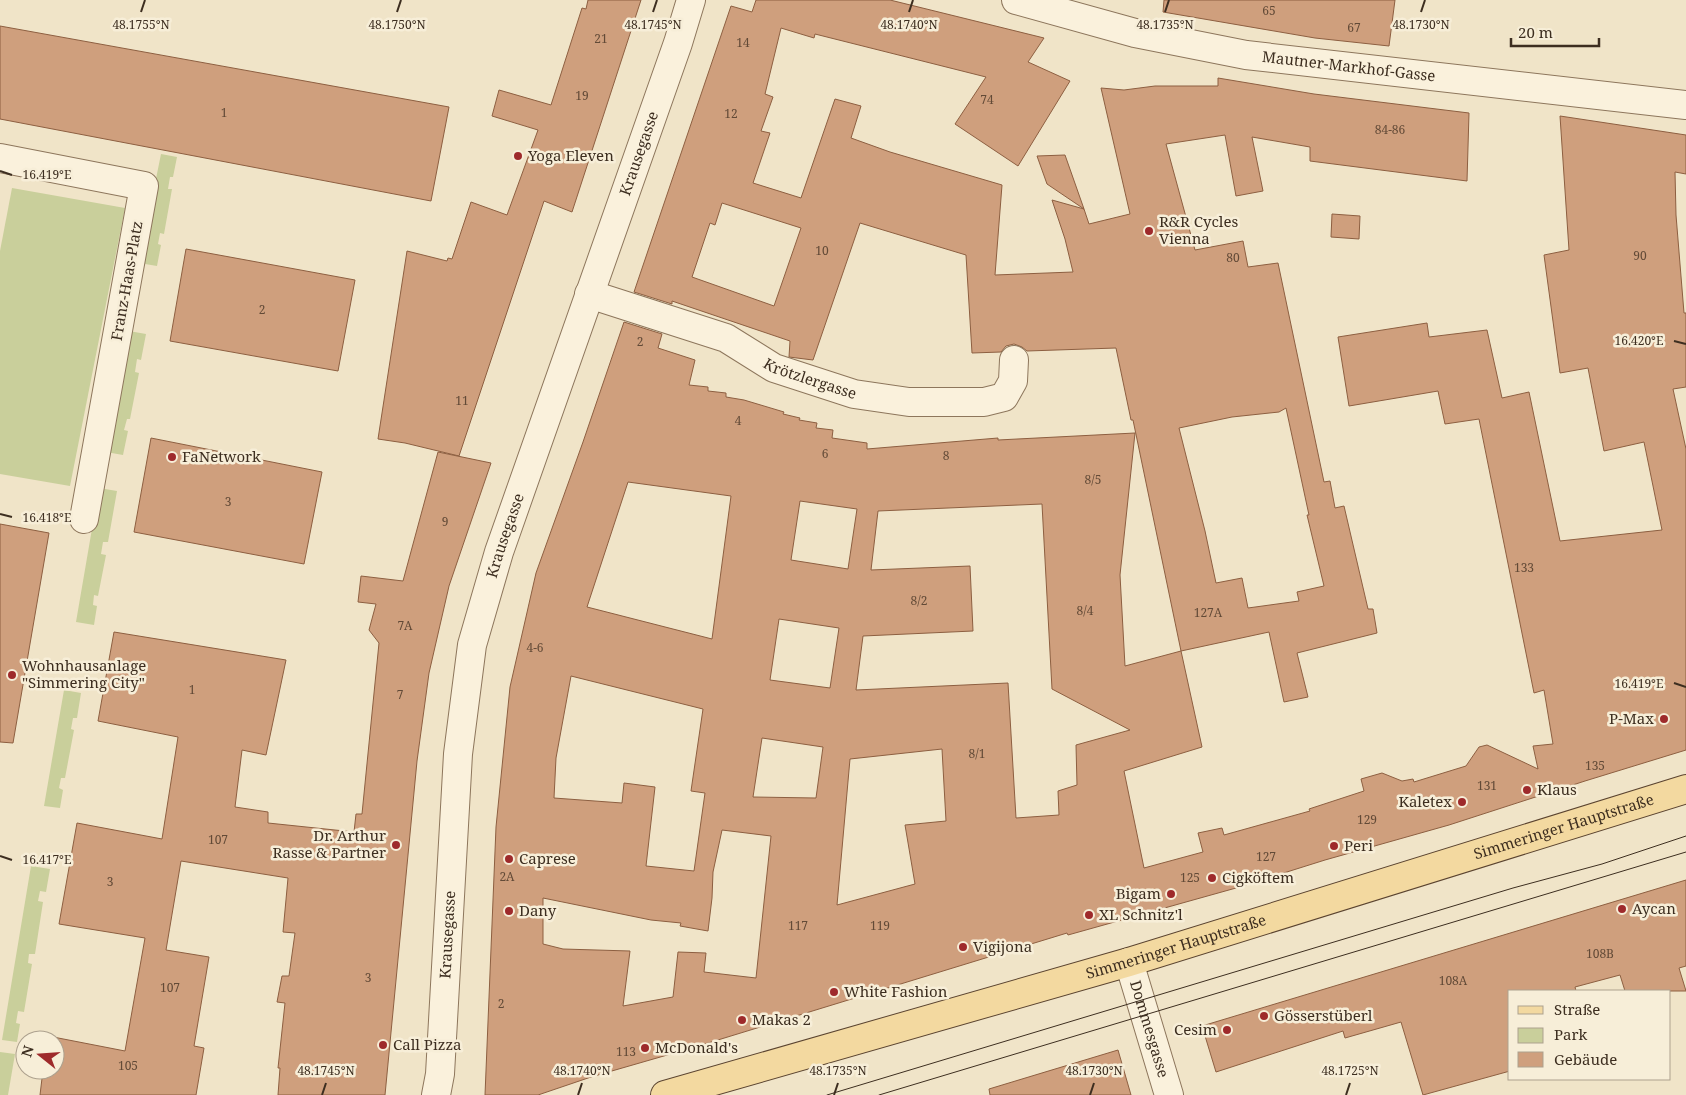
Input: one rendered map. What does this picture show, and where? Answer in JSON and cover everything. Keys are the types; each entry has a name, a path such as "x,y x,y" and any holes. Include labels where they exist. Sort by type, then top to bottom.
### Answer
{"main road":[{"name":"Simmeringer Hauptstraße","path":"665,1095 1129,962 1686,789"}],"street":[{"name":"Krausegasse","path":"436,1095 440,1074 458,754 472,645 499,552 678,43 691,0"},
{"name":"Mautner-Markhof-Gasse","path":"1016,0 1134,33 1246,55 1686,105"},
{"name":"Franz-Haas-Platz","path":"0,158 144,186 84,520"},
{"name":"Krötzlergasse","path":"589,294 726,338 774,368 854,394 909,402 984,402 1004,397 1013,381 1014,360"},
{"name":"Dommesgasse","path":"1129,962 1169,1095"}],"green space":[{"path":"161,154 177,157 173,177 170,177 168,189 172,189 164,234 160,233 158,244 161,245 157,266 139,263"},
{"path":"12,188 125,208 70,486 0,474 0,251"},
{"path":"129,331 146,334 141,360 137,359 135,372 139,373 130,419 127,419 124,430 128,431 123,455 106,452"},
{"path":"99,488 117,491 108,542 103,542 101,554 106,555 98,596 94,595 93,605 97,606 94,625 76,622"},
{"path":"64,690 81,693 77,718 73,718 71,729 74,730 65,778 61,778 59,788 63,790 60,808 44,806"},
{"path":"31,866 50,869 46,892 40,891 38,901 43,902 35,954 29,954 28,963 32,964 24,1012 18,1011 16,1023 20,1024 19,1030 15,1030 15,1042 2,1040"},
{"path":"0,1052 15,1054 8,1095 0,1095"}],"building":[{"path":"588,0 641,0 572,212 544,201 459,456 405,443 378,439 407,251 447,261 448,258 452,259 471,202 507,215 538,130 492,116 499,90 551,105 582,8 586,9"},
{"path":"756,0 890,0 1044,38 1028,62 1070,81 1018,166 955,124 986,77 815,34 814,38 781,28 765,94 773,97 761,131 770,133 753,183 801,198 835,99 861,106 851,138 890,152 1002,185 995,275 1073,272 1065,239 1052,200 1084,209 1089,224 1130,214 1101,88 1124,90 1155,86 1218,86 1218,78 1314,94 1469,113 1467,181 1310,161 1310,147 1252,137 1263,191 1236,196 1225,135 1166,144 1195,250 1243,241 1248,267 1278,263 1324,482 1330,481 1335,508 1344,506 1368,609 1373,609 1377,633 1297,653 1308,697 1284,702 1269,632 1181,651 1133,420 1131,420 1116,348 1027,351 1014,344 1006,346 1001,352 972,353 966,255 860,223 813,360 789,357 790,341 672,301 672,304 634,292 731,6 752,12","holes":["722,203 801,228 774,306 692,277 710,223 715,225","1286,408 1309,515 1307,515 1324,586 1297,592 1299,601 1248,608 1242,578 1216,583 1179,428 1232,417 1279,412"]},
{"path":"1164,0 1395,0 1389,46 1315,38 1163,12"},
{"path":"0,26 449,107 431,201 0,119"},
{"path":"1560,116 1686,135 1686,174 1675,172 1676,215 1684,313 1686,313 1686,387 1673,389 1686,449 1686,750 1449,825 1325,860 1236,888 1068,935 1067,933 591,1077 538,1095 485,1095 496,827 510,687 536,573 624,322 662,334 658,348 695,360 689,385 708,387 708,391 726,393 726,397 744,400 784,412 783,414 800,418 799,420 817,423 816,428 833,430 832,438 867,443 867,449 998,438 998,440 1135,433 1120,575 1125,666 1181,651 1202,747 1124,771 1144,868 1203,852 1198,833 1222,828 1224,835 1310,811 1309,809 1364,791 1361,779 1382,773 1402,781 1413,779 1414,782 1466,766 1479,747 1487,745 1538,769 1533,746 1553,744 1544,690 1534,693 1479,419 1445,424 1438,391 1349,406 1338,337 1427,323 1429,337 1487,330 1502,398 1529,392 1560,541 1662,530 1644,442 1604,451 1588,368 1560,373 1544,255 1569,250","holes":["628,482 731,496 712,639 587,607","800,501 857,509 848,569 791,560","1042,504 1052,689 1130,730 1076,745 1077,785 1058,791 1059,815 1016,818 1008,683 856,690 863,636 973,631 970,566 871,570 878,511","779,619 839,628 830,688 770,680","571,676 703,709 691,791 705,793 694,871 646,866 655,787 624,783 622,803 554,798 556,758","762,738 823,747 816,798 753,797","942,749 946,821 905,825 915,884 837,905 850,759","722,830 771,836 756,978 704,972 706,953 678,952 673,997 623,1006 630,951 563,949 543,944 543,898 651,920 681,923 680,926 708,931 713,872"]},
{"path":"1065,155 1084,209 1047,184 1037,156"},
{"path":"1332,214 1360,216 1359,239 1331,237"},
{"path":"186,249 355,280 338,371 170,341"},
{"path":"151,438 322,472 304,564 134,532"},
{"path":"438,452 491,463 449,586 429,673 417,761 385,1095 278,1095 280,1068 278,1068 285,1003 277,1002 282,976 289,976 295,933 283,932 288,878 181,861 166,950 209,957 194,1046 204,1048 196,1095 40,1095 42,1080 65,1080 65,1039 125,1051 145,938 59,924 77,823 162,839 178,737 98,721 114,632 286,660 266,755 242,750 235,807 268,812 268,823 354,832 356,814 362,814 379,643 369,630 376,604 358,602 361,576 403,581"},
{"name":"Wohnhausanlage \"Simmering City\"","path":"0,524 49,533 13,743 0,742"},
{"path":"1686,880 1686,966 1679,968 1686,991 1625,990 1620,975 1575,987 1576,990 1508,990 1508,1072 1423,1095 1401,1022 1345,1038 1343,1031 1216,1072 1202,1026"},
{"path":"1118,1050 1131,1095 990,1095 989,1089"}],"tram line":[{"path":"827,1095 1513,888 1602,864 1686,836"},
{"path":"879,1095 1686,852"}],"place":[{"name":"Yoga Eleven","path":"518,156"},
{"name":"R&R Cycles Vienna","path":"1149,231"},
{"name":"FaNetwork","path":"172,457"},
{"name":"Wohnhausanlage \"Simmering City\"","path":"12,675"},
{"name":"P-Max","path":"1664,719"},
{"name":"Klaus","path":"1527,790"},
{"name":"Kaletex","path":"1462,802"},
{"name":"Dr. Arthur Rasse & Partner","path":"396,845"},
{"name":"Peri","path":"1334,846"},
{"name":"Caprese","path":"509,859"},
{"name":"Cigköftem","path":"1212,878"},
{"name":"Bigam","path":"1171,894"},
{"name":"Aycan","path":"1622,909"},
{"name":"Dany","path":"509,911"},
{"name":"XL Schnitz'l","path":"1089,915"},
{"name":"Vigijona","path":"963,947"},
{"name":"White Fashion","path":"834,992"},
{"name":"Gösserstüberl","path":"1264,1016"},
{"name":"Makas 2","path":"742,1020"},
{"name":"Cesim","path":"1227,1030"},
{"name":"Call Pizza","path":"383,1045"},
{"name":"McDonald's","path":"645,1048"}]}
